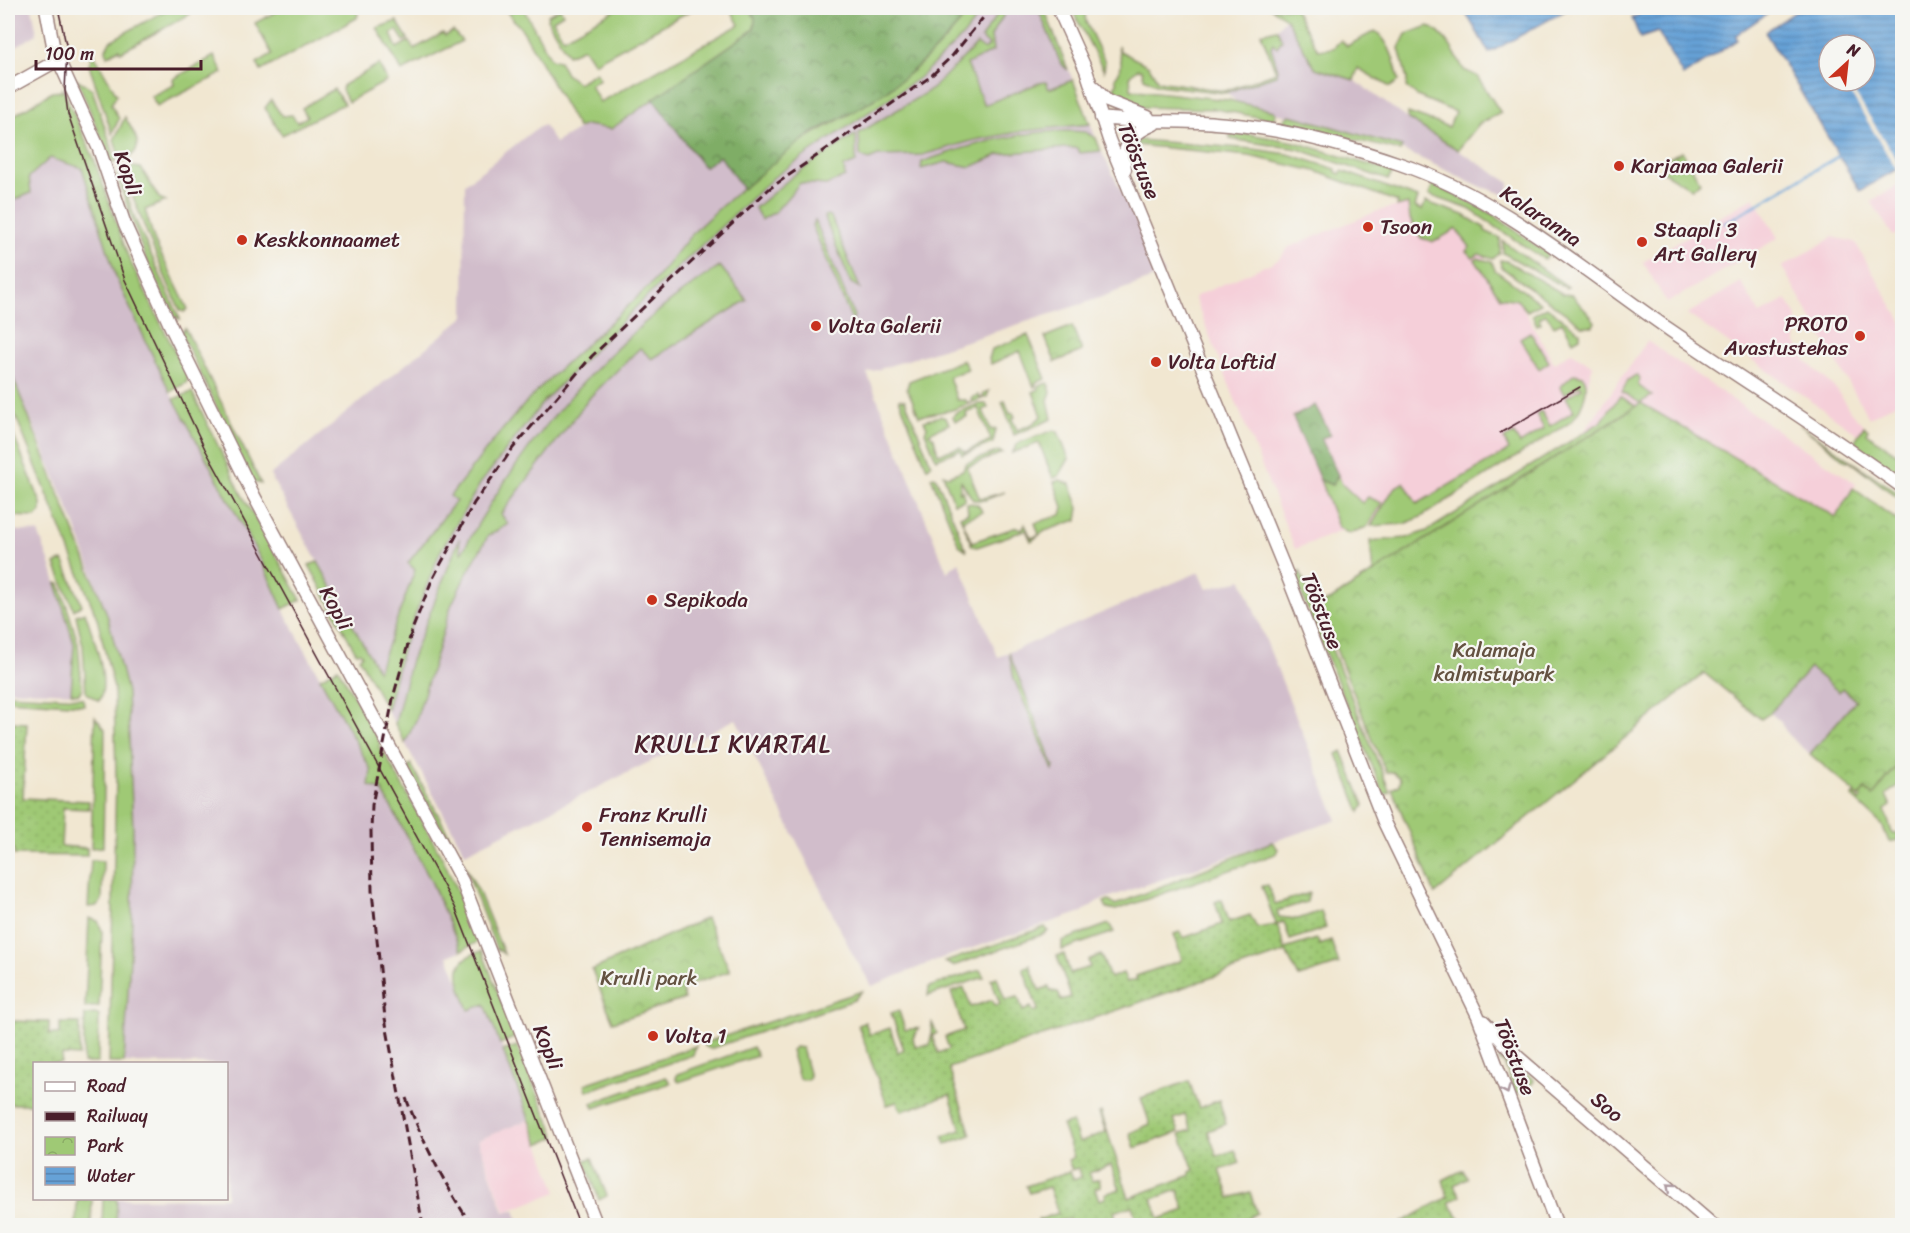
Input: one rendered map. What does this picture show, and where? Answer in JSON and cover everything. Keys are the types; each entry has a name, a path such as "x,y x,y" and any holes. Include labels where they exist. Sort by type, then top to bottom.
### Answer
{"street":[{"name":"Kopli","path":"46,8 58,60 99,149 125,225 198,383 259,506 462,881 597,1226"},
{"name":"Tööstuse","path":"1058,8 1091,84 1101,118 1128,187 1284,567 1384,822 1478,1016 1492,1059 1557,1226"},
{"path":"8,88 58,60"},
{"path":"1091,84 1107,101 1128,111 1161,121"},
{"name":"Kalaranna","path":"1101,118 1214,123 1277,131 1398,163 1441,179 1513,219 1670,330 1828,434 1902,487"},
{"path":"1128,187 1124,164 1127,145 1133,134 1161,121"},
{"name":"Soo","path":"1478,1016 1518,1057 1714,1226"},
{"path":"1492,1059 1499,1052 1507,1052 1518,1057"}],"shaded area":[{"path":"8,8 32,8 37,34 8,51"},
{"path":"971,8 1044,8 1101,151 1164,274 1088,302 867,373 947,572 959,562 998,657 1199,572 1207,589 1242,580 1337,820 1098,901 1082,912 942,958 872,986 852,953 736,719 465,853 374,686 378,672 270,475 464,317 465,184 534,130 544,125 555,143 586,125 611,129 653,99 704,167 719,155 956,29"},
{"path":"1286,18 1315,68 1354,80 1408,119 1510,183 1506,195 1482,187 1394,146 1237,102 1225,91 1276,72 1261,33 1277,29"},
{"path":"61,103 117,280 170,392 260,558 287,617 371,770 369,785 382,789 431,881 461,951 448,956 469,1009 485,1004 530,1119 478,1140 504,1212 515,1210 520,1225 116,1225 117,1200 228,1200 228,1062 122,1062 127,692 107,614 74,522 8,365 8,110 15,117"},
{"path":"1902,183 1902,239 1899,233 1893,236 1871,201"},
{"path":"1754,197 1778,238 1667,303 1643,262"},
{"path":"1408,204 1494,239 1488,256 1483,260 1507,301 1516,296 1554,363 1572,352 1593,366 1584,394 1560,428 1411,519 1356,525 1295,549 1194,297 1278,260 1289,247 1378,211"},
{"path":"1833,237 1855,242 1902,323 1902,399 1869,418 1782,267"},
{"path":"1741,282 1760,314 1786,299 1797,316 1796,343 1807,362 1837,390 1850,411 1864,426 1858,434 1687,314"},
{"path":"1647,341 1856,484 1836,517 1641,403 1574,446"},
{"path":"8,530 38,532 51,566 74,644 71,693 8,690"},
{"path":"1810,667 1838,692 1842,688 1856,700 1810,754 1788,735 1780,721 1770,713"},
{"path":"530,1119 557,1192 505,1212 478,1140"}],"green space":[{"path":"170,8 194,8 188,11 190,14 121,52 119,49 107,56 106,49 110,41"},
{"path":"283,8 355,8 358,14 357,18 261,71 257,63 272,54 255,23"},
{"path":"523,8 551,59 559,61 566,74 578,83 596,72 600,79 590,85 600,102 739,25 730,8 750,8 755,18 754,29 611,129 586,125 578,128 523,31 507,12"},
{"path":"560,8 563,14 553,20 563,38 618,8 695,8 594,63 584,48 568,55 547,19 548,15"},
{"path":"750,8 971,8 946,39 901,80 868,103 811,134 743,189 720,156 704,167 653,99 754,29 755,18"},
{"path":"971,8 985,8 963,36 919,78 774,177 636,307 544,401 480,484 440,552 403,646 387,710 359,658 362,655 360,652 356,653 309,565 318,562 378,671 415,570 408,563 456,501 450,496 521,408 650,285 696,230 723,205 794,146 869,102 902,79 932,53"},
{"path":"1002,8 1008,8 991,36 993,51 967,64 984,105 1039,83 1046,82 1049,89 1073,80 1090,124 1024,131 975,140 922,155 878,156 869,160 860,156 859,133 932,89 977,44 985,50 989,45 981,38"},
{"path":"1038,8 1044,8 1068,70 1061,64"},
{"path":"1071,8 1084,8 1086,22 1105,62 1104,71"},
{"path":"1271,8 1294,8 1318,50 1333,48 1341,40 1347,46 1375,31 1388,47 1399,81 1390,87 1358,68 1354,80 1315,68 1286,18"},
{"path":"397,21 408,39 404,41 397,30 391,34 397,48 409,41 414,49 443,33 445,36 453,31 462,41 402,71 377,28"},
{"path":"1429,26 1446,40 1464,70 1477,76 1501,113 1479,124 1458,150 1408,119 1408,113 1449,127 1455,112 1417,96 1406,87 1407,79 1399,48 1406,34"},
{"path":"1277,29 1282,40 1277,47 1273,43 1271,47 1278,70 1276,75 1225,93 1158,85 1144,78 1142,70 1138,69 1130,75 1131,89 1229,100 1274,111 1276,114 1273,120 1215,109 1140,107 1114,96 1117,83 1115,78 1121,65 1118,45 1120,51 1149,66 1158,81 1225,91 1276,72 1261,33"},
{"path":"93,53 117,95 111,104 119,119 112,134 89,65"},
{"path":"214,56 223,73 157,106 151,96 174,85 173,79"},
{"path":"379,64 387,81 348,102 342,90 343,85"},
{"path":"77,79 92,89 117,163 111,162"},
{"path":"62,87 94,159 129,259 188,378 186,383 170,392 117,280 82,168 50,158 29,177 31,193 12,201 8,196 8,119 52,92 62,91"},
{"path":"334,89 344,104 282,135 265,108 271,100 282,116 292,115 297,122 307,117 302,108"},
{"path":"1289,115 1402,147 1400,151 1282,122"},
{"path":"125,117 136,137 137,148 121,162 114,140"},
{"path":"1044,132 1085,132 1096,138 1101,151 1079,153 1077,148 1066,148 1000,154 971,167 946,162 921,169 922,162 1002,138"},
{"path":"856,134 856,162 844,167 845,177 826,185 800,183 775,212 761,220 755,208 794,175"},
{"path":"1248,134 1295,142 1393,172 1388,180 1298,149 1230,139 1230,135"},
{"path":"1138,140 1254,149 1288,154 1336,169 1336,172 1340,174 1342,171 1418,198 1415,207 1422,210 1426,202 1464,215 1485,228 1485,231 1500,238 1500,253 1493,259 1479,254 1473,258 1466,251 1470,247 1456,229 1434,242 1421,238 1410,219 1408,204 1397,207 1398,202 1315,171 1249,156 1137,145"},
{"path":"1682,151 1700,182 1692,189 1664,172 1664,161"},
{"path":"133,167 141,168 159,198 166,201 145,210 155,242 188,309 184,312 180,310 165,276 130,189 124,171"},
{"path":"120,173 135,219 180,319 173,317 144,254 117,176"},
{"path":"1433,184 1492,214 1548,254 1545,259 1469,209 1429,195"},
{"path":"824,216 831,217 860,288 851,283"},
{"path":"815,220 854,316 852,321 812,225"},
{"path":"1503,241 1568,287 1566,288 1503,253"},
{"path":"1478,258 1492,262 1495,270 1541,304 1527,311 1517,300 1500,297 1475,260"},
{"path":"1500,260 1507,261 1563,294 1573,295 1595,322 1593,326 1583,326 1501,267"},
{"path":"720,266 747,300 652,359 640,348 591,396 501,514 508,524 488,536 451,606 416,720 405,743 395,724 410,663 459,540 461,554 485,512 541,432 607,358 680,294"},
{"path":"1547,307 1580,332 1580,337 1573,341 1562,322 1554,326 1546,314 1539,318 1541,323 1537,325 1532,315"},
{"path":"1072,326 1082,351 1055,362 1045,337"},
{"path":"185,328 261,484 253,482 181,333"},
{"path":"1530,332 1549,362 1539,369 1520,338"},
{"path":"1028,335 1046,379 1035,383 1034,387 1020,351 991,364 989,359 992,349"},
{"path":"963,360 968,369 949,377 957,400 966,400 967,403 978,395 980,398 984,397 983,393 989,391 987,397 952,410 919,416 907,388 909,381"},
{"path":"8,365 107,614 127,692 133,828 132,922 124,1062 109,1062 116,778 114,689 97,618 8,397"},
{"path":"1574,374 1583,376 1586,387 1583,402 1568,424 1421,517 1404,524 1371,526 1394,488 1404,482 1417,504 1509,450 1504,439 1514,434 1520,444 1544,429 1536,414 1541,411 1550,426 1574,411 1566,397 1582,388 1580,385 1564,394 1560,387"},
{"path":"1636,375 1640,378 1638,385 1652,396 1640,403 1622,392 1628,380"},
{"path":"1048,383 1051,392 1048,400 1052,419 1014,435 1002,402 1005,401 1010,414 1013,413 1015,417 1012,419 1017,430 1031,425 1042,416 1033,392 1039,389 1038,386"},
{"path":"192,392 241,493 301,600 283,609 260,558 174,399"},
{"path":"1620,396 1636,406 1373,573 1370,541 1407,538 1427,531 1601,422"},
{"path":"899,399 905,400 931,464 927,468"},
{"name":"Kalamaja kalmistupark","path":"1641,403 1836,517 1853,488 1902,524 1902,759 1873,796 1865,789 1859,796 1810,754 1856,700 1842,688 1839,692 1810,668 1770,713 1761,719 1704,673 1435,894 1392,789 1399,785 1400,779 1393,772 1386,773 1319,607"},
{"path":"978,404 986,404 988,408 983,410 991,430 996,429 993,443 962,455 960,450 936,459 925,432 927,427 924,421 940,416 946,418 949,424 929,433 934,438 938,454 960,447 965,452 991,440 978,408 966,413 967,417 955,421 953,417 955,413"},
{"path":"1315,405 1331,435 1321,438 1338,475 1332,485 1320,480 1293,417"},
{"path":"8,422 41,503 41,512 36,517 8,516"},
{"path":"1800,425 1902,496 1902,501 1849,460 1847,461"},
{"path":"1864,426 1868,430 1866,433 1902,457 1902,476 1854,442"},
{"path":"1054,430 1058,432 1069,459 1059,476 1053,478 1039,443 1012,453 1018,443"},
{"path":"999,451 1002,453 967,467 979,497 1005,492 985,500 973,500 961,481 959,493 962,490 965,500 954,503 943,474 949,476 963,470 966,463"},
{"path":"1338,475 1342,484 1362,503 1368,497 1382,503 1367,527 1349,534 1338,527 1320,480 1332,485"},
{"path":"934,476 966,550 959,545 931,477"},
{"path":"1060,480 1070,484 1079,508 1077,520 1045,531 1031,541 1026,530 977,547 972,546 960,516 968,513 967,503 977,504 983,512 962,520 972,542 1017,527 1022,529 1025,524 1031,538 1039,535 1035,523 1061,515 1063,507 1054,482"},
{"path":"63,560 82,605 74,610 55,564"},
{"path":"1300,571 1390,792 1384,795 1296,581"},
{"path":"56,583 60,584 78,643 82,688 79,694 71,693 74,644"},
{"path":"85,612 102,670 102,693 99,701 86,693 83,646 76,615"},
{"path":"1009,653 1054,767 1053,770 1014,679"},
{"path":"338,668 380,743 379,748 385,754 444,861 479,941 461,951 431,881 382,790 369,786 371,770 320,678"},
{"path":"8,694 83,698 84,705 8,700"},
{"path":"95,717 105,729 103,847 91,848"},
{"path":"11,722 27,723 23,798 89,801 89,809 63,808 61,846 87,848 87,856 14,855 14,849 8,849 8,761"},
{"path":"1902,732 1902,782 1886,795 1891,806 1885,810 1892,833 1898,833 1902,839 1889,842 1882,825 1852,797 1856,793 1860,801 1862,798 1859,796 1865,789 1873,796 1900,762"},
{"path":"1342,751 1364,805 1360,812 1337,754"},
{"path":"411,764 457,850 451,848 408,768"},
{"path":"1272,842 1278,849 1276,854 1116,910 1107,908 1104,902 1108,900 1115,905"},
{"path":"91,860 103,861 102,900 98,906 88,907"},
{"path":"463,862 478,890 504,954 496,948"},
{"path":"1268,885 1275,904 1309,893 1307,902 1277,911 1279,917 1298,919 1321,911 1326,928 1290,940 1284,922 1277,924 1285,949 1317,939 1320,945 1331,941 1339,964 1299,977 1286,952 949,1068 971,1135 946,1144 943,1136 961,1130 950,1095 901,1111 897,1102 887,1105 858,1025 865,1022 870,1035 890,1028 898,1052 904,1050 891,1013 899,1011 905,1030 919,1028 913,1038 915,1046 930,1045 932,1023 937,1033 932,1035 938,1053 949,1049 945,1037 964,1030 951,992 964,988 971,1007 992,1000 995,1006 1000,1004 991,979 997,977 1005,1000 1018,997 1023,1011 1031,1007 1033,1012 1038,1010 1023,968 1030,965 1039,990 1049,987 1051,991 1058,992 1061,1000 1071,997 1057,956 1064,954 1070,973 1090,967 1088,960 1101,955 1110,978 1123,973 1127,982 1137,979 1136,976 1182,960 1174,934 1180,932 1183,938 1222,924 1215,902 1222,899 1229,922 1250,915 1257,928 1276,925 1262,886"},
{"path":"89,918 98,921 102,931 99,1006 85,1008"},
{"name":"Krulli park","path":"706,918 730,971 681,988 685,999 613,1022 592,970"},
{"path":"1109,924 1114,932 1062,950 1062,941"},
{"path":"1045,927 1048,931 1044,934 953,966 945,962"},
{"path":"482,951 514,1034 514,1038 500,1044 485,1004 469,1010 459,982 460,967 464,960"},
{"path":"980,970 984,977 928,996 929,987"},
{"path":"862,991 854,1000 710,1049 705,1046 704,1043"},
{"path":"85,1015 99,1016 98,1062 83,1062"},
{"path":"8,1021 49,1022 49,1034 60,1034 60,1023 80,1023 79,1056 62,1055 61,1062 33,1062 33,1104 8,1104 8,1074 11,1074 12,1061 8,1061"},
{"path":"517,1046 556,1137 539,1144 503,1051"},
{"path":"696,1046 693,1055 587,1091 585,1084"},
{"path":"753,1047 757,1056 679,1082 676,1079 677,1074"},
{"path":"795,1047 802,1048 810,1077 808,1080 799,1079 791,1050"},
{"path":"1501,1058 1508,1059 1534,1080 1533,1083 1516,1094 1504,1063 1499,1061"},
{"path":"666,1077 671,1083 594,1108 592,1103"},
{"path":"1189,1081 1199,1108 1219,1100 1226,1124 1208,1131 1217,1156 1235,1150 1240,1163 1220,1170 1230,1198 1250,1192 1257,1213 1235,1225 1138,1225 1132,1206 1114,1212 1118,1225 1070,1225 1069,1219 1040,1225 1038,1220 1058,1213 1049,1187 1029,1193 1026,1186 1070,1171 1074,1180 1081,1177 1078,1168 1072,1170 1068,1160 1074,1157 1062,1125 1072,1122 1079,1142 1106,1132 1099,1113 1101,1112 1129,1198 1191,1175 1190,1172 1194,1170 1180,1134 1191,1130 1185,1115 1174,1119 1179,1132 1135,1148 1130,1133 1150,1124 1141,1098","holes":["1111,1165 1120,1189 1105,1194 1106,1198 1099,1200 1095,1188 1101,1186 1099,1179 1092,1181 1089,1173","1178,1190 1185,1210 1159,1219 1152,1199"]},
{"path":"592,1158 607,1196 599,1200 585,1160"},
{"path":"1463,1170 1467,1178 1454,1185 1460,1196 1449,1203 1465,1225 1403,1225 1402,1222 1448,1197 1443,1180"},
{"path":"77,1200 92,1200 91,1225 76,1225"},
{"path":"103,1200 117,1200 116,1225 102,1225"}],"water":[{"path":"1463,8 1570,8 1489,53"},
{"path":"1644,8 1775,8 1736,35 1737,40 1683,76 1658,32 1640,38 1632,18 1646,11"},
{"path":"1801,8 1902,8 1902,166 1860,191 1765,32"}],"pier":[{"path":"1855,93 1901,167 1897,170 1851,94"}],"waterway":[{"path":"1725,223 1839,156"}],"tram line":[{"path":"58,8 67,49 65,91 68,114 125,280 205,449 455,907 580,1226"},
{"path":"1500,433 1580,387"}],"railway":[{"path":"423,1226 385,1018 372,891 371,831 372,805 394,694 412,630 432,580 474,503 513,448 592,356 769,189 930,77 953,55 991,8"},
{"path":"406,1098 435,1164 472,1226"}],"place":[{"name":"Karjamaa Galerii","path":"1619,166"},
{"name":"Tsoon","path":"1368,227"},
{"name":"Keskkonnaamet","path":"242,240"},
{"name":"Staapli 3 Art Gallery","path":"1642,242"},
{"name":"Volta Galerii","path":"816,326"},
{"name":"PROTO Avastustehas","path":"1860,336"},
{"name":"Volta Loftid","path":"1156,362"},
{"name":"Sepikoda","path":"652,600"},
{"name":"Franz Krulli Tennisemaja","path":"587,827"},
{"name":"Volta 1","path":"653,1036"}],"district":[{"name":"KRULLI KVARTAL","path":"733,744"}]}
